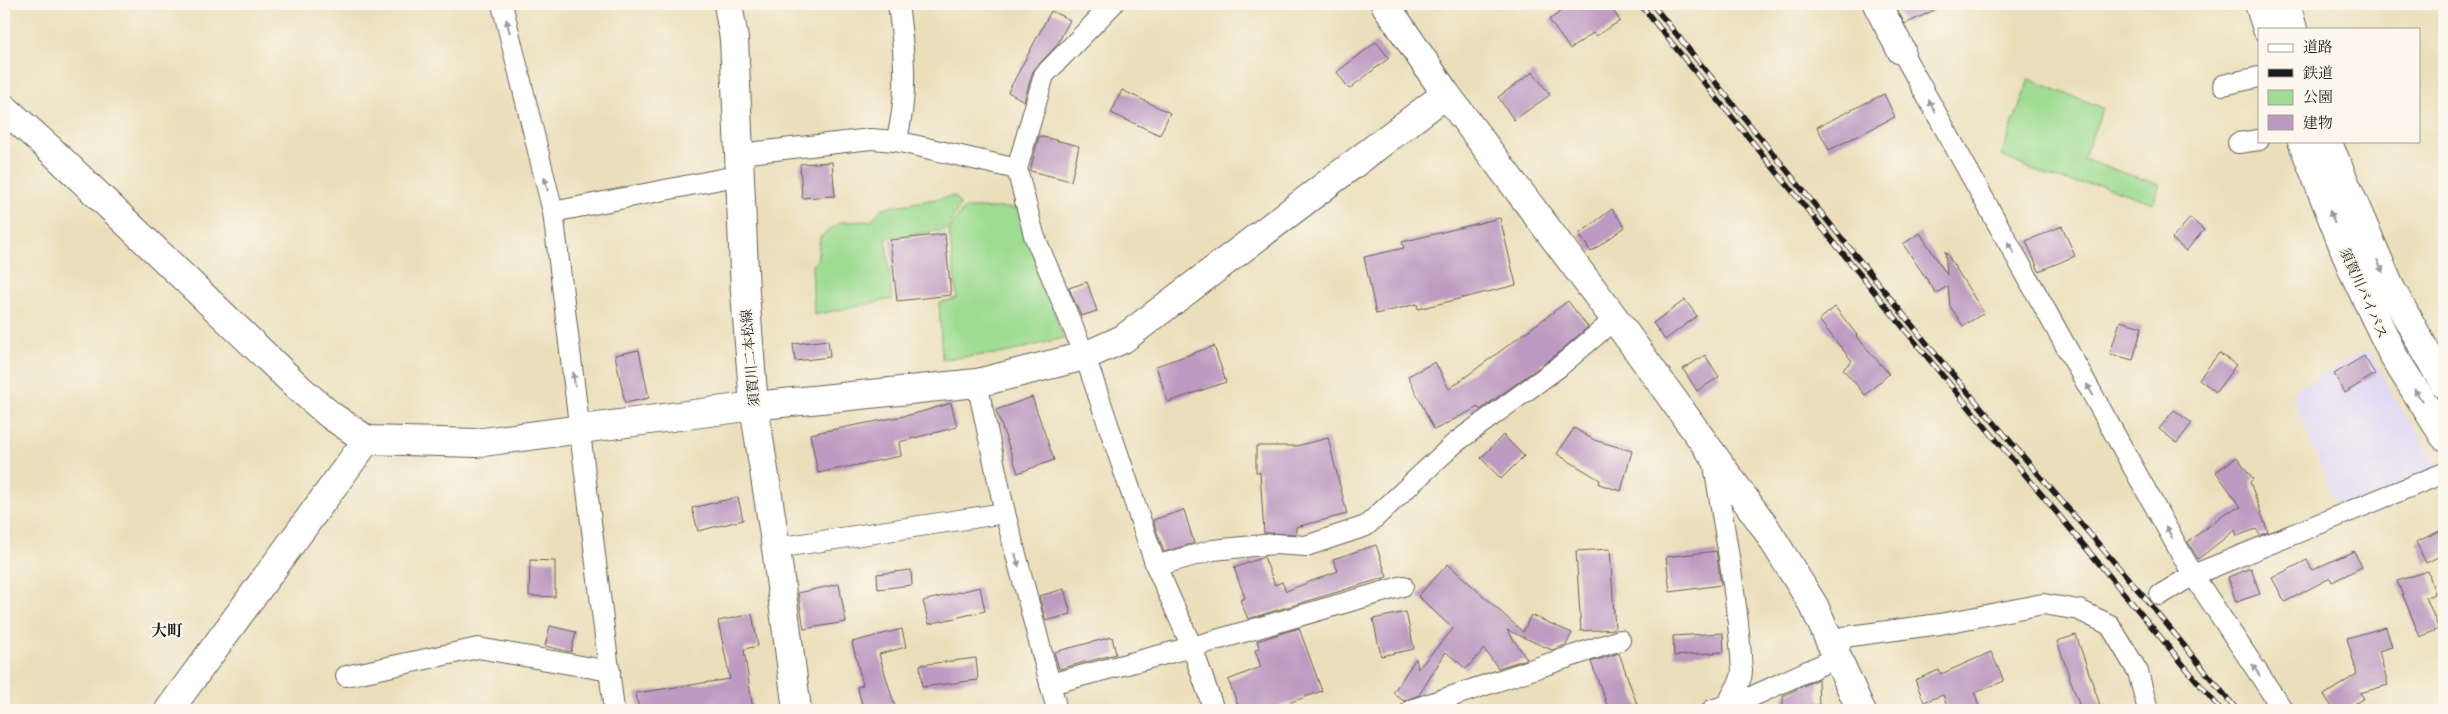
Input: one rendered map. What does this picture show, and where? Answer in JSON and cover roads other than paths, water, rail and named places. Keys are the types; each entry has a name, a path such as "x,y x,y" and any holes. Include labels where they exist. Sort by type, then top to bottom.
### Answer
{"main road":[{"name":"須賀川二本松線","path":"728,4 734,39 741,164 745,293 754,406 776,548 797,710"},
{"path":"1385,4 1446,94 1616,320 1765,527 1814,606 1860,710"},
{"path":"1877,4 1901,50"},
{"path":"2259,4 2267,28"},
{"path":"2286,4 2293,28"},
{"path":"4,108 52,151 300,389 330,415 367,440 476,443 754,406 977,383 1085,356 1123,339 1446,94"},
{"name":"須賀川バイパス","path":"2302,142 2353,271 2394,357 2444,436"},
{"name":"須賀川バイパス","path":"2327,142 2390,288 2444,384"},
{"path":"169,710 367,440"}],"street":[{"path":"502,4 553,212 614,710"},
{"path":"896,141 901,123 904,47 898,4"},
{"path":"1113,4 1044,75 1017,169 1034,235 1085,356 1156,566 1192,647 1214,710"},
{"path":"1901,50 2192,575 2283,710"},
{"path":"2223,85 2258,77"},
{"path":"553,212 741,164 871,139 896,141 1017,169"},
{"path":"2238,143 2258,140"},
{"path":"1156,566 1213,550 1274,544 1306,546 1366,526 1455,442 1559,368 1616,320"},
{"path":"977,383 1005,513 1058,710"},
{"path":"1712,452 1736,612 1742,675 1722,708"},
{"path":"2160,596 2192,575 2444,473"},
{"path":"776,548 1005,513"},
{"path":"1050,684 1192,647 1403,586"},
{"path":"1722,708 1751,697 1836,658 1843,637 1940,624 2043,604 2079,610 2110,625 2138,672 2148,710"},
{"path":"1411,710 1620,640"},
{"path":"346,676 478,648 610,671"}],"railway":[{"path":"1640,4 1933,364 2221,710"},
{"path":"1652,4 1937,356 2150,604 2237,710"}],"district":[{"name":"大町","path":"167,630"}]}
